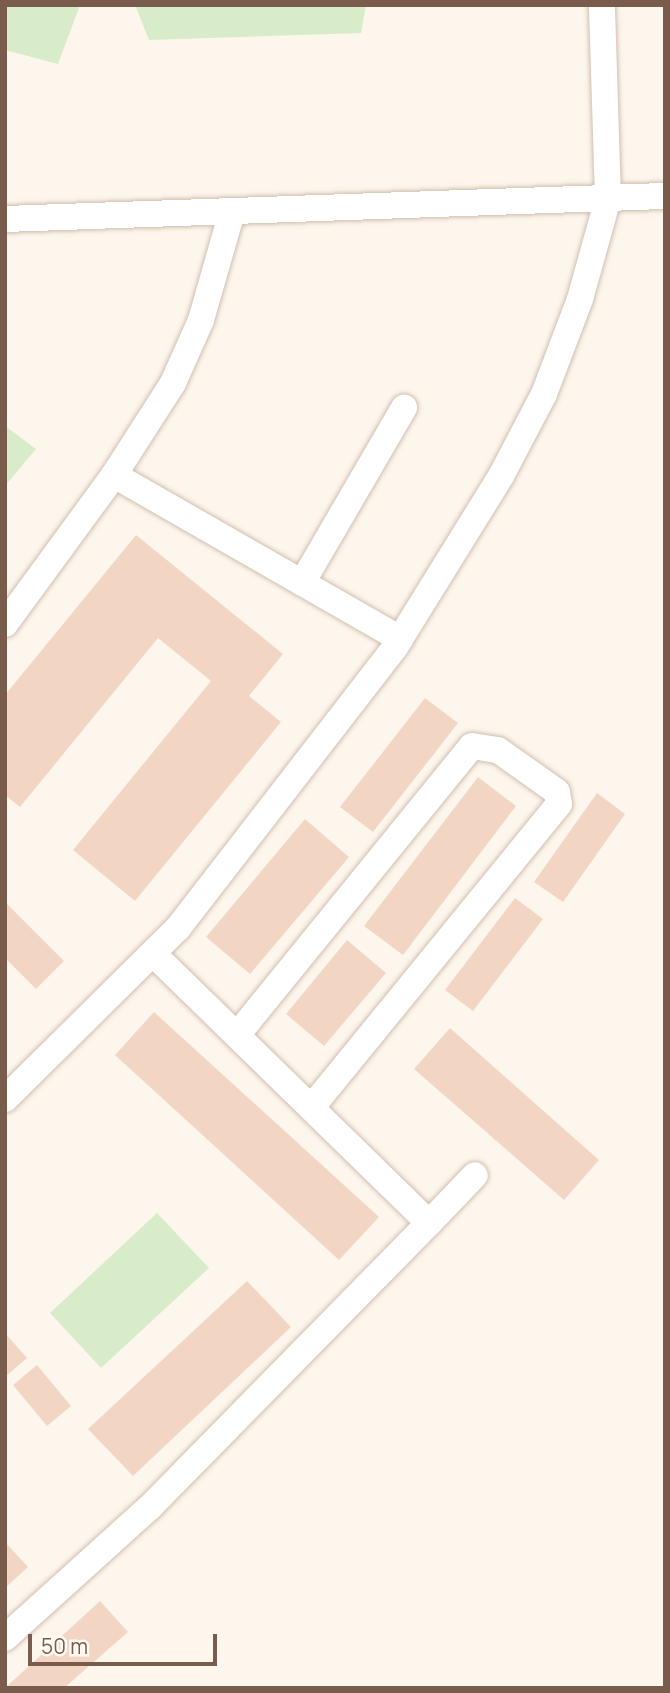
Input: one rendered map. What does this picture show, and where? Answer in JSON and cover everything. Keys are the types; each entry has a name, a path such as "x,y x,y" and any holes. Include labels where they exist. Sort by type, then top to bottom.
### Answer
{"street":[{"path":"5,1099 154,954 400,639 501,476 544,394 580,299 608,199 602,5"},
{"path":"5,219 665,197"},
{"path":"5,624 114,475 173,383 201,320 232,212"},
{"path":"302,583 404,408"},
{"path":"114,475 400,639"},
{"path":"237,1035 472,746 498,750 557,792 559,804 311,1108"},
{"path":"154,954 429,1223"},
{"path":"5,1638 149,1508 475,1175"}],"green space":[{"path":"5,5 80,5 58,64 5,50"},
{"path":"135,5 366,5 361,33 149,40"},
{"path":"5,426 36,449 5,486"},
{"path":"157,1213 209,1268 101,1368 50,1313"}],"building":[{"path":"136,535 283,654 249,696 281,722 135,901 73,850 211,681 158,638 20,807 5,795 5,695"},
{"path":"425,698 458,723 373,832 340,807"},
{"path":"478,777 516,806 403,955 364,926"},
{"path":"597,793 625,814 563,902 534,882"},
{"path":"305,819 349,857 250,974 206,937"},
{"path":"515,898 543,919 473,1011 445,990"},
{"path":"5,902 64,961 36,989 5,958"},
{"path":"347,940 386,973 324,1046 286,1014"},
{"path":"154,1012 379,1217 339,1260 115,1055"},
{"path":"450,1028 599,1160 564,1200 414,1069"},
{"path":"247,1281 291,1327 133,1476 88,1429"},
{"path":"5,1333 27,1358 5,1377"},
{"path":"37,1365 71,1406 47,1426 13,1385"},
{"path":"5,1542 28,1567 5,1588"},
{"path":"100,1601 128,1632 64,1688 5,1688"}]}
